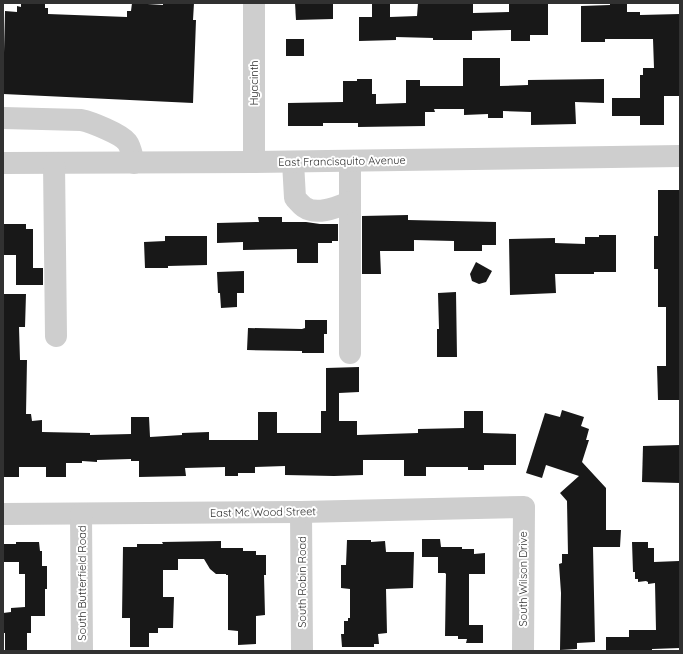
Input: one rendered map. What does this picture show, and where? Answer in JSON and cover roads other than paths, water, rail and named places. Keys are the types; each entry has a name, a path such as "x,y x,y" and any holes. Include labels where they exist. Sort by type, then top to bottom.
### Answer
{"street":[{"name":"Hyacinth","path":"254,3 254,162"},
{"path":"3,118 88,121 123,138 128,143 134,163"},
{"name":"East Francisquito Avenue","path":"3,163 293,162 680,156"},
{"path":"350,161 350,352"},
{"path":"293,162 294,198 305,208 319,211 350,202"},
{"path":"54,163 56,336"},
{"name":"East Mc Wood Street","path":"3,514 301,512 524,507"},
{"name":"South Wilson Drive","path":"523,651 524,507"},
{"name":"South Robin Road","path":"301,512 302,651"},
{"name":"South Butterfield Road","path":"81,514 82,651"}]}
